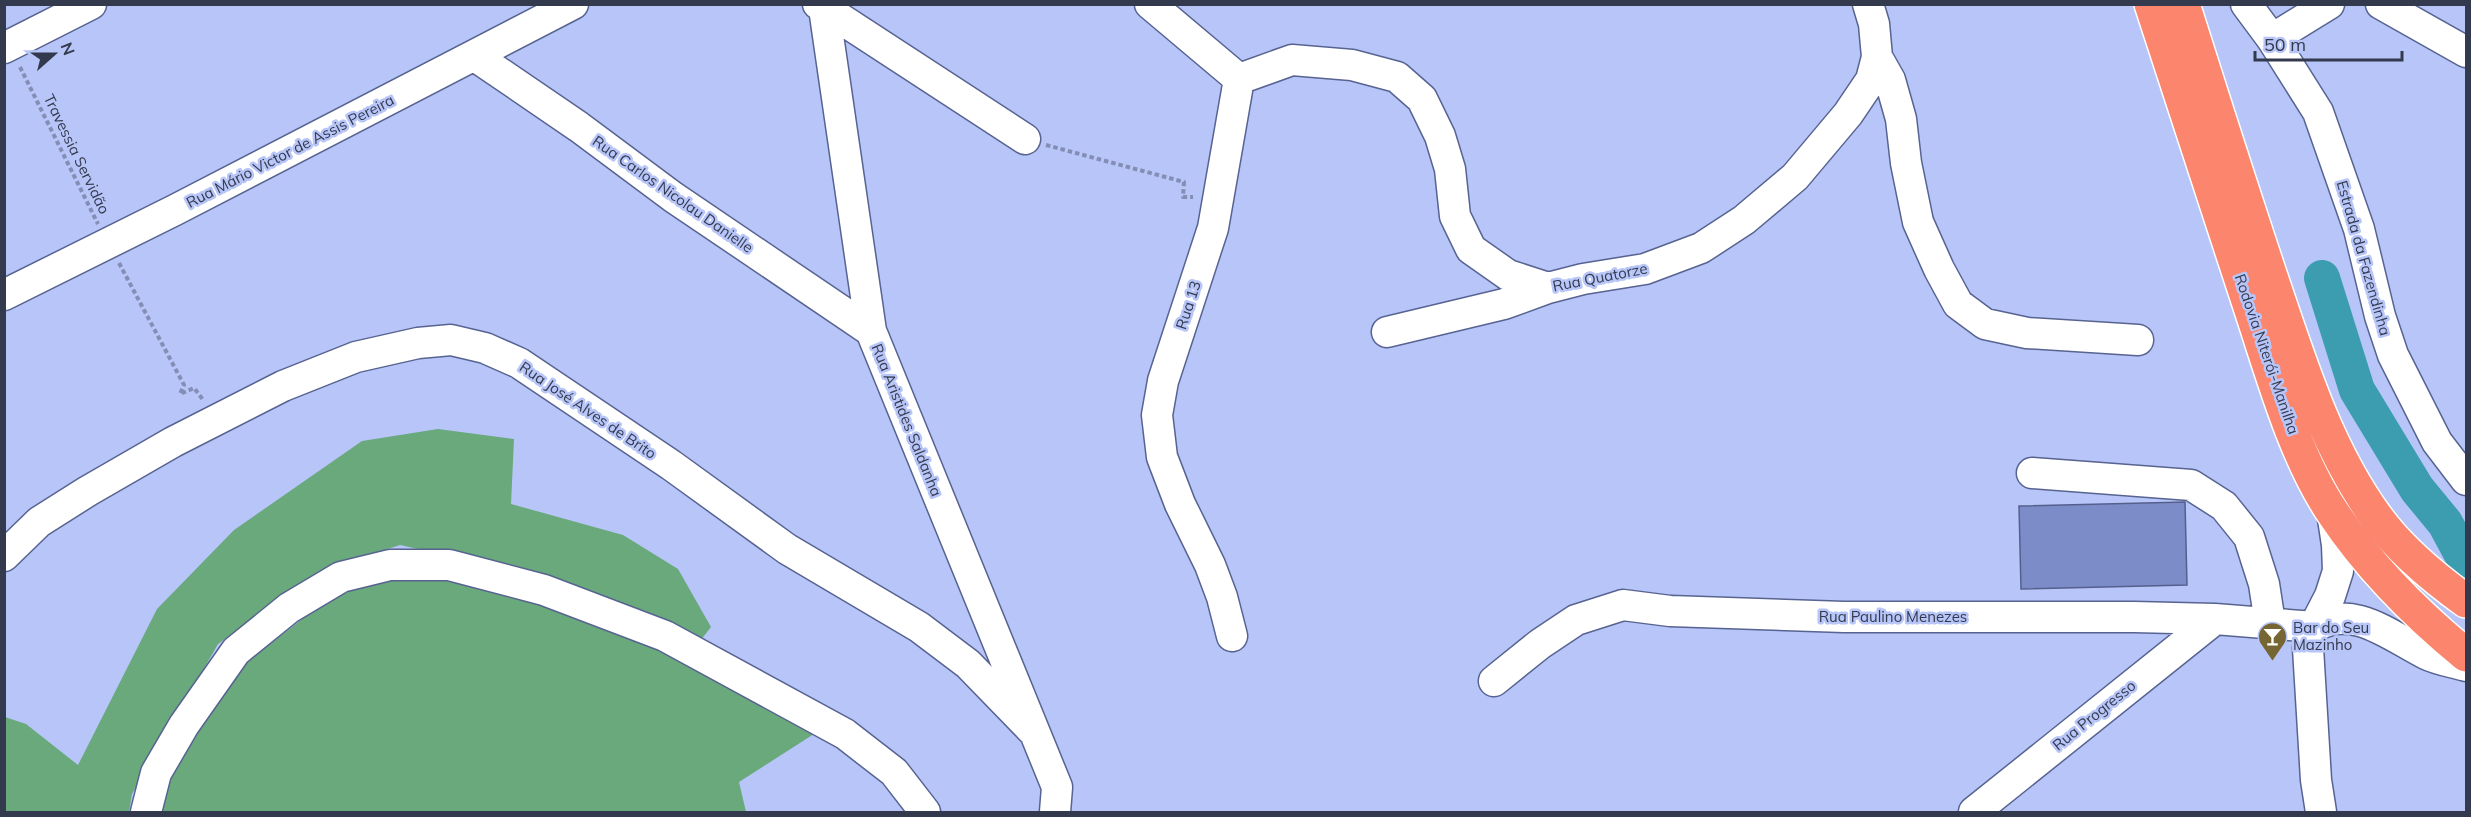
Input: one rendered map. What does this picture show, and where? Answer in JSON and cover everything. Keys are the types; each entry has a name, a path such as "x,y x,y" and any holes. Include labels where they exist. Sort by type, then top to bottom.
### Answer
{"highway":[{"name":"Rodovia Niterói-Manilha","path":"2151,4 2279,394 2307,465 2332,512 2363,555 2398,592 2466,655"},
{"name":"Rodovia Niterói-Manilha","path":"2183,4 2222,129 2292,337 2331,438 2359,491 2394,540 2445,586 2466,601"}],"street":[{"path":"7,46 91,4"},
{"name":"Rua Mário Victor de Assis Pereira","path":"4,295 573,4"},
{"path":"1150,4 1239,79"},
{"name":"Rua Quatorze","path":"1239,79 1292,60 1352,65 1397,77 1422,99 1440,136 1450,170 1455,216 1471,249 1508,275 1548,288 1583,279 1646,269 1701,248 1744,220 1795,177 1848,114 1871,80 1877,57 1874,24 1868,4"},
{"name":"Estrada da Fazendinha","path":"2246,4 2272,39 2318,112 2359,229 2380,316 2393,355 2437,442 2466,480"},
{"path":"2272,39 2329,4"},
{"path":"2381,4 2466,52"},
{"path":"821,6 1025,139"},
{"name":"Rua Aristides Saldanha","path":"821,6 871,331 1057,787 1055,813"},
{"name":"Rua Carlos Nicolau Danielle","path":"475,56 674,197 871,331"},
{"path":"1877,57 1890,80 1901,118 1906,163 1918,222 1958,304 1985,324 2027,333 2138,340"},
{"name":"Rua 13","path":"1232,636 1222,597 1210,565 1180,504 1162,457 1157,415 1163,381 1213,228 1239,79"},
{"path":"1387,332 1504,304 1548,288"},
{"name":"Rua José Alves de Brito","path":"4,556 39,522 88,491 203,426 283,386 356,357 418,343 451,340 485,348 519,363 670,465 787,549 919,627 968,664 1032,730"},
{"path":"2032,472 2191,485 2199,490 2224,506 2249,537 2264,584 2270,623"},
{"path":"2322,813 2316,780 2308,648 2314,627 2330,596 2338,571 2332,512"},
{"path":"146,813 156,772 184,725 236,651 290,608 341,577 390,565 402,565 449,566 544,590 665,636 845,734 894,772 925,813"},
{"name":"Rua Paulino Menezes","path":"1494,681 1540,644 1576,620 1623,605 1670,611 1844,617 2134,617 2215,619 2314,627"},
{"path":"2314,627 2327,619 2345,617 2364,621 2429,656 2466,666"},
{"name":"Rua Progresso","path":"1974,813 2215,619"}],"path":[{"name":"Travessia Servidão","path":"7,46 102,232"},
{"path":"1025,139 1184,182 1183,197 1193,198 1194,190"},
{"path":"116,257 184,385 180,394 194,388 209,406"}],"green space":[{"path":"438,429 514,439 511,504 623,535 678,569 711,627 700,641 541,576 400,545 319,571 218,644 132,794 129,812 5,812 5,717 26,724 78,765 157,609 234,530 362,441"},
{"path":"415,574 553,604 694,663 817,732 739,782 746,812 157,812 159,788 238,669 333,595"}],"building":[{"path":"2185,502 2187,585 2021,589 2019,506"}],"waterway":[{"path":"2322,278 2357,390 2417,489 2445,523 2466,562"}],"place":[{"name":"Bar do Seu Mazinho","path":"2272,662"}]}
